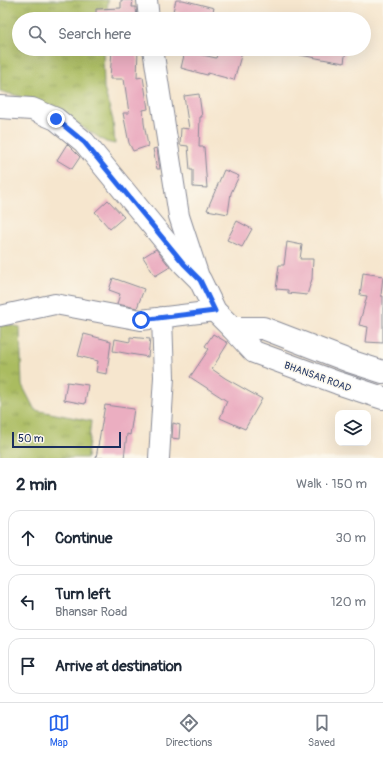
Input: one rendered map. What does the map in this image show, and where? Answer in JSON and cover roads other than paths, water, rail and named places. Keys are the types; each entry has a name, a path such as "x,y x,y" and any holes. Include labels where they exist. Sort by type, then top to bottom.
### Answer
{"main road":[{"path":"0,107 32,109 56,119 84,142 184,264 200,280 215,311 232,328 263,328 349,361 383,372"},
{"name":"BHANSAR ROAD","path":"232,328 254,352 383,398"}],"street":[{"path":"147,0 148,12"},
{"path":"154,56 179,216 200,280"},
{"path":"0,316 55,304 141,320 215,311"},
{"path":"159,458 164,377 162,318"}]}
